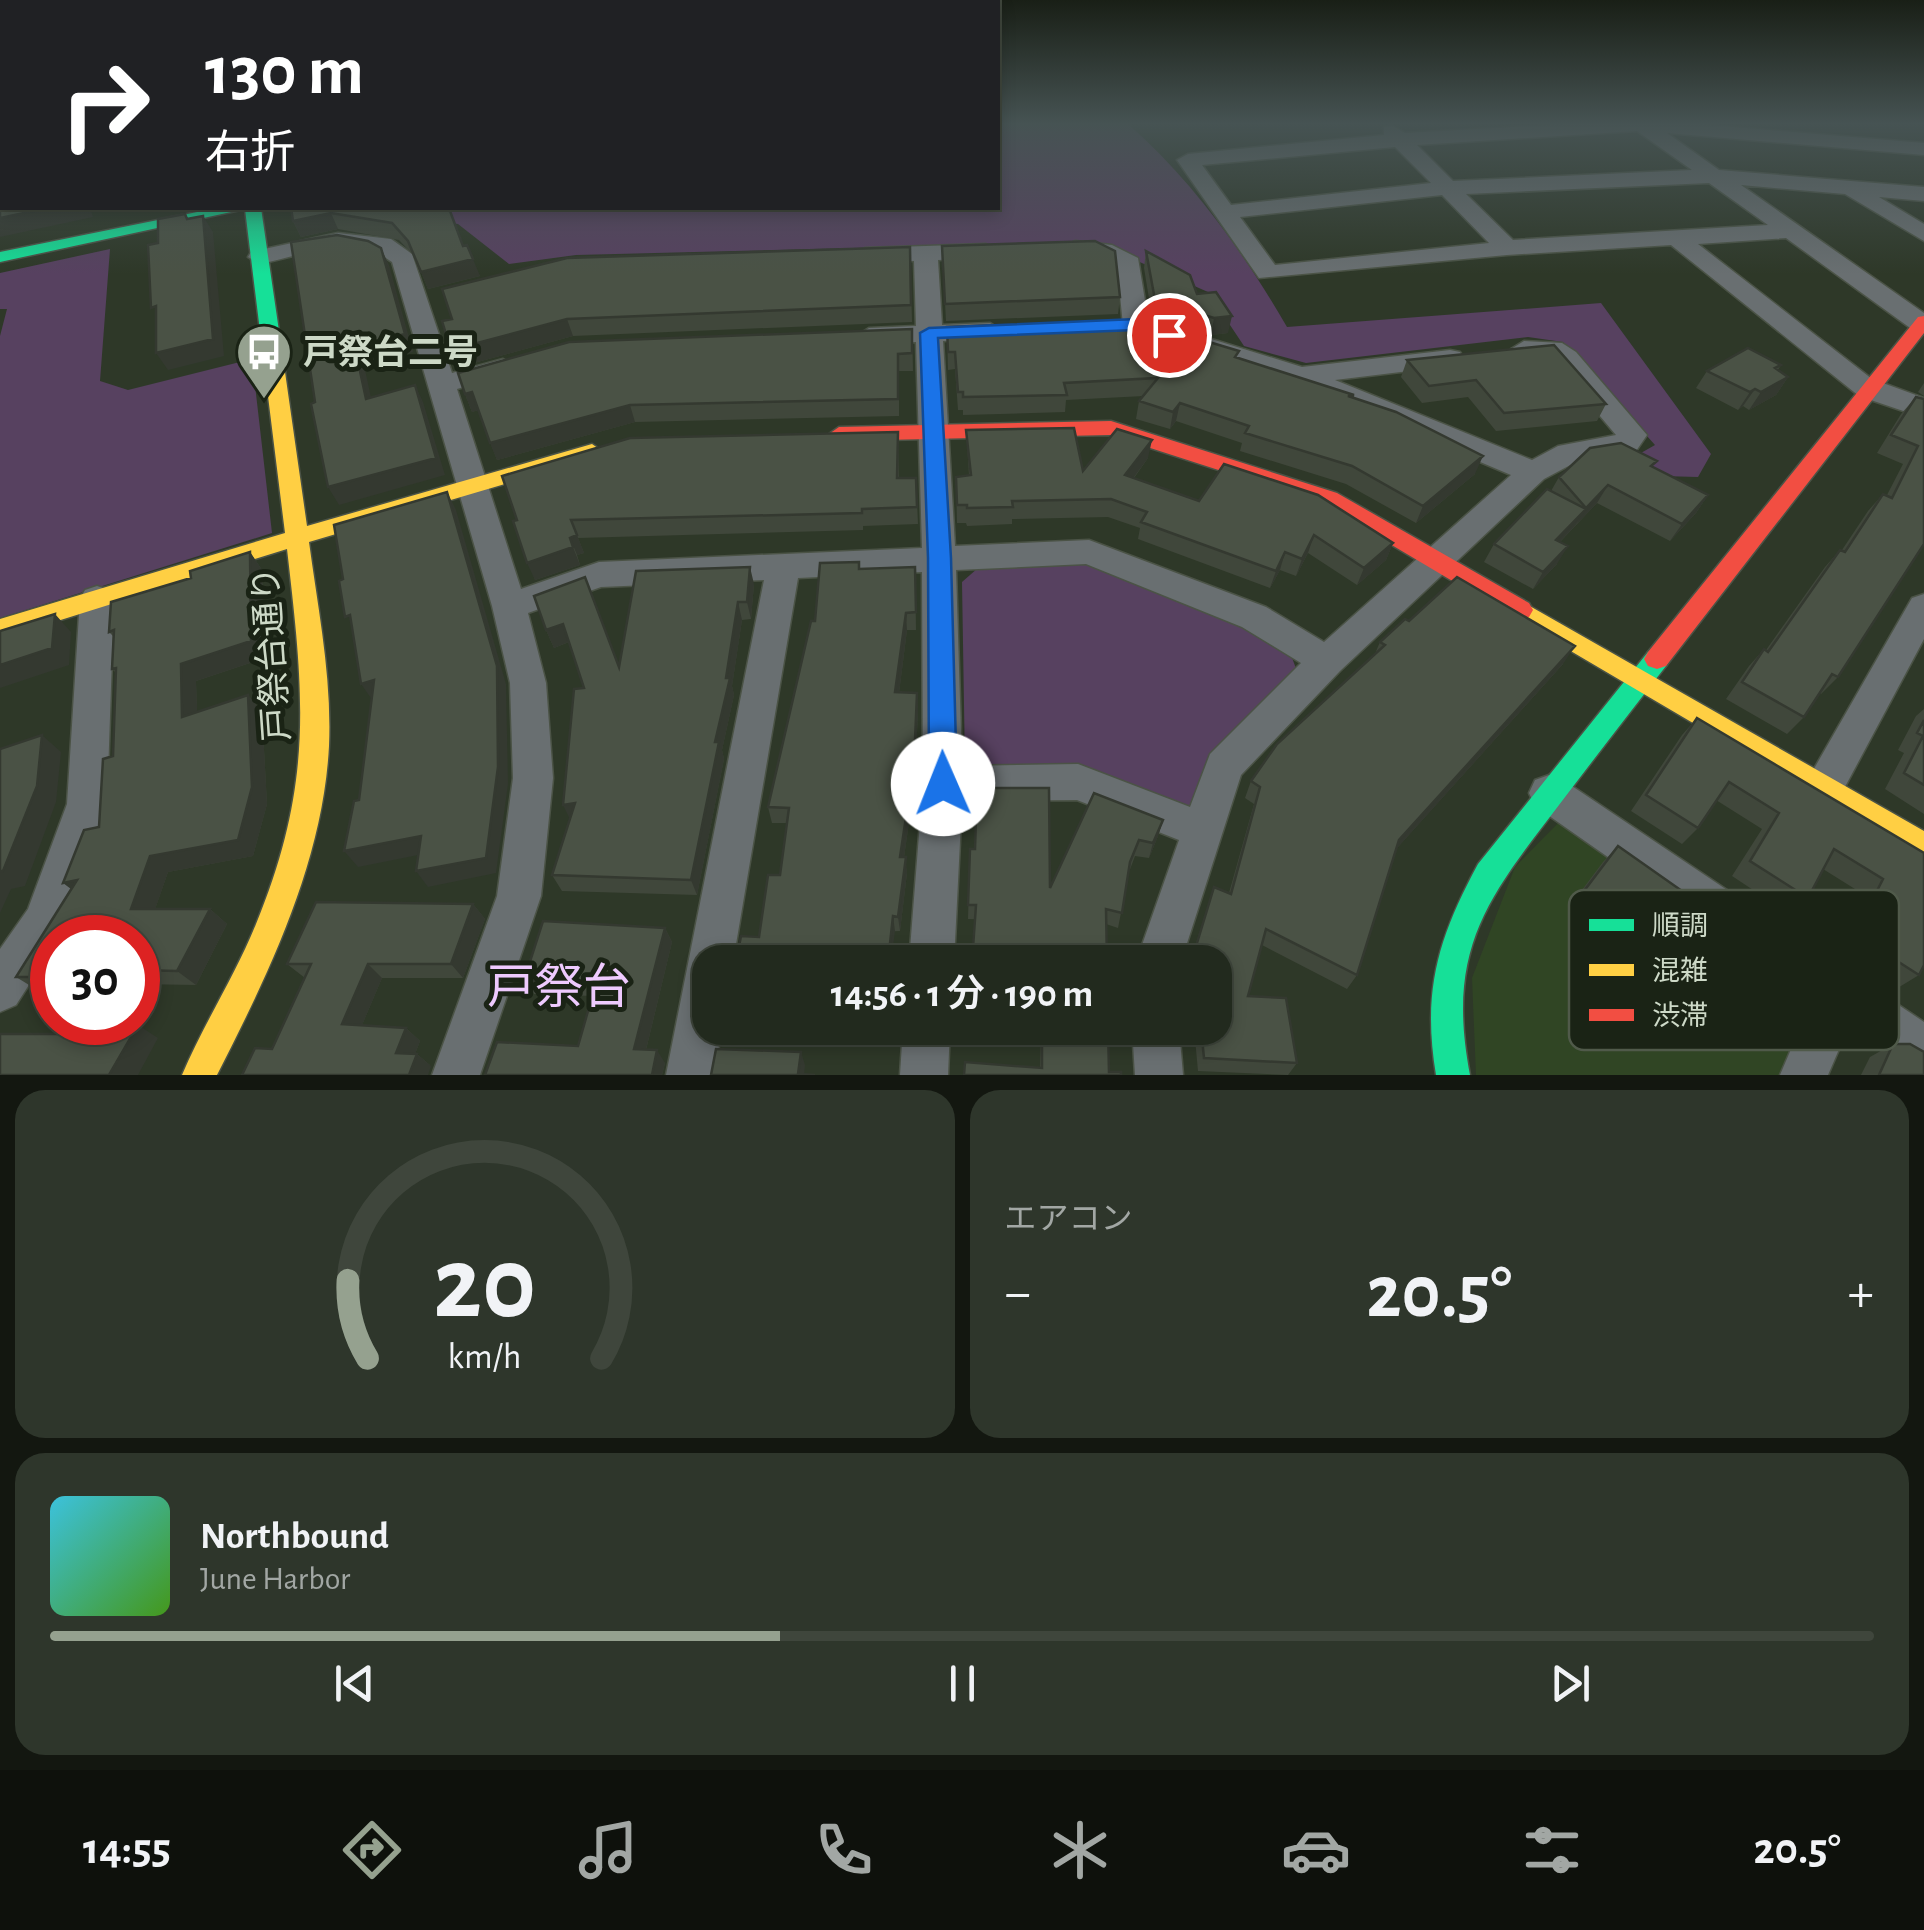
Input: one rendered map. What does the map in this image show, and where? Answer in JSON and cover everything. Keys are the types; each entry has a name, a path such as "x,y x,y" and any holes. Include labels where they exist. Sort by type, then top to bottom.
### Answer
{"street":[{"path":"1198,174 1268,272 1508,248 1789,230"},
{"path":"1435,174 1508,248"},
{"path":"1452,1075 1443,1025 1449,951 1488,874 1923,322 1709,174"},
{"path":"1226,212 1449,188 1712,176 1924,194"},
{"path":"1847,187 1924,234"},
{"path":"0,257 228,210"},
{"name":"戸祭台通り","path":"199,1075 271,930 291,873 312,782 314,661 253,210"},
{"path":"1675,237 1870,389 1924,409"},
{"path":"260,256 338,240 384,244 403,258 424,301 439,385 509,606 528,683 532,778 519,896 456,1075"},
{"path":"1058,248 1096,247 1118,254 1129,263 1145,329 1301,376 1533,472"},
{"path":"848,255 1002,250"},
{"path":"926,252 939,558 943,784 932,945"},
{"path":"850,336 1023,330"},
{"path":"1165,945 1224,766 1328,662 1533,472 1568,452 1623,447 1632,434 1566,358 1552,348 1301,376"},
{"path":"439,385 535,359"},
{"path":"814,435 1111,428 1330,498 1924,846"},
{"path":"0,629 469,484 616,444"},
{"path":"509,606 599,574 1089,552 1254,616 1328,662"},
{"path":"713,945 783,566"},
{"path":"0,989 45,922 87,804 97,599"},
{"path":"1825,786 1924,607"},
{"path":"943,784 1078,782 1202,830"},
{"path":"1549,793 1690,890"},
{"path":"1899,1033 1924,1050"},
{"path":"690,1075 695,1045"},
{"path":"924,1075 926,1045"},
{"path":"1157,1045 1160,1075"},
{"path":"1804,1075 1815,1050"}],"shaded area":[{"path":"1000,174 1178,174 1216,219 1287,327 1601,303 1711,454 1698,477 1625,475 1625,462 1655,445 1563,342 1528,337 1306,363 1244,346 1208,292 1094,242 576,255 509,264 458,224 354,212 1000,210"},
{"path":"110,249 100,381 128,390 252,359 272,533 0,618 0,336 7,309 0,309 0,273"},
{"path":"1098,563 1256,631 1291,655 1298,674 1207,760 1191,815 1081,772 965,765 962,582 978,568"},
{"path":"1564,817 1669,890 1569,890 1569,1050 1794,1050 1784,1075 1476,1075 1472,978 1515,867"}],"building":[{"path":"0,210 38,210 0,218"},
{"path":"291,210 450,211 463,246 467,245 473,259 421,272 408,241 392,223 331,213 293,221"},
{"path":"185,214 187,219 203,216 213,339 156,353 156,306 151,308 148,245 158,243 158,219"},
{"path":"337,235 368,241 381,248 405,334 355,348 366,399 415,385 436,458 328,487 311,404 315,402 291,242"},
{"path":"1095,241 1115,251 1120,297 945,304 942,246"},
{"path":"910,247 911,305 567,319 451,350 442,321 452,319 442,289 567,258"},
{"path":"1146,251 1190,275 1197,294 1216,292 1232,316 1214,318 1155,300"},
{"path":"1136,320 1239,351 1235,357 1354,395 1348,396 1396,412 1483,456 1423,506 1352,466 1245,433 1249,426 1180,403 1173,412 1139,401 1158,378 1064,383 1067,395 963,397 963,392 958,392 955,352 948,352 947,327"},
{"path":"912,329 912,353 898,354 898,399 630,405 490,443 472,392 465,394 458,373 569,342"},
{"path":"1554,345 1606,404 1504,413 1476,380 1429,386 1407,360"},
{"path":"1748,348 1781,365 1775,368 1788,377 1761,392 1750,392 1707,371"},
{"path":"1916,397 1924,399 1924,544 1838,677 1832,674 1804,717 1742,682 1840,550 1845,552 1883,494 1892,498 1918,446 1891,435"},
{"path":"1074,428 1083,471 1117,429 1152,440 1125,475 1199,501 1224,464 1318,495 1393,543 1364,568 1314,535 1302,559 1285,552 1276,571 1141,522 1147,512 1111,499 1012,501 1013,507 957,505 956,477 971,475 966,430"},
{"path":"898,432 897,478 916,478 917,507 862,509 862,513 571,520 577,535 570,538 573,547 527,563 502,476 630,438"},
{"path":"1621,443 1657,461 1651,466 1708,495 1682,524 1608,485 1586,508 1559,477 1590,448"},
{"path":"1547,489 1586,509 1556,540 1568,546 1543,572 1494,544"},
{"path":"447,492 497,666 498,767 486,858 416,871 421,836 344,851 354,801 359,800 374,680 361,684 350,615 345,617 334,525"},
{"path":"250,552 251,641 181,664 182,717 248,695 252,787 238,840 150,856 131,909 210,909 177,971 160,971 160,915 55,915 77,880 63,883 84,830 99,827 103,759 113,756 116,668 112,669 114,630 109,632 111,602 191,578 190,571"},
{"path":"859,562 859,569 915,567 916,612 906,613 895,692 917,693 914,764 900,857 906,857 898,917 893,916 890,945 739,945 741,936 759,937 768,875 780,875 789,808 768,807 811,621 815,621 820,563"},
{"path":"750,567 747,602 738,602 726,678 730,678 691,880 552,875 575,803 563,805 574,689 584,688 563,624 546,630 534,596 585,577 619,667 636,571"},
{"path":"1457,577 1575,646 1399,840 1357,975 1266,929 1248,996 1286,998 1297,1063 1204,1058 1203,1045 1232,1045 1232,945 1196,945 1214,887 1231,894 1260,787 1251,781 1277,744 1385,645 1380,642 1405,619 1409,621"},
{"path":"55,614 52,648 0,665 0,631"},
{"path":"1697,718 1924,853 1924,965 1919,975 1899,962 1899,890 1877,890 1883,879 1834,849 1812,890 1795,890 1750,861 1779,813 1729,782 1698,828 1646,795"},
{"path":"1924,720 1924,785 1904,773 1923,736 1917,733"},
{"path":"42,735 37,786 0,871 0,749"},
{"path":"977,788 1049,788 1050,888 1094,793 1163,820 1153,843 1139,840 1130,862 1122,913 1106,909 1107,945 973,945 976,905 968,905 970,849 975,849"},
{"path":"1618,846 1681,890 1585,890"},
{"path":"316,902 473,904 451,964 368,964 342,1024 406,1028 396,1053 417,1054 409,1075 242,1075 255,1048 272,1049 311,964 287,964"},
{"path":"543,921 665,928 634,1049 657,1050 652,1075 485,1075 497,1042 578,1046 596,983 524,980"},
{"path":"30,955 30,977 16,977"},
{"path":"0,1034 30,1034 30,1045 126,1045 109,1075 0,1075"},
{"path":"1899,1044 1910,1044 1924,1052 1924,1075 1879,1075 1890,1050 1899,1050"},
{"path":"1042,1045 1108,1045 1109,1072 1121,1075 964,1075 965,1062 1042,1068"},
{"path":"716,1049 801,1052 798,1074 815,1075 711,1075"}],"traffic: fast":[{"path":"0,257 228,210"},
{"path":"253,210 275,372"},
{"path":"1453,1075 1445,1019 1446,995 1455,948 1474,900 1488,874 1657,659"}],"traffic: slow":[{"path":"199,1075 270,928 296,851 313,771 314,669 275,372"},
{"path":"0,629 469,484 592,451"},
{"path":"1521,610 1924,846"}],"traffic: jam":[{"path":"1657,659 1924,321"},
{"path":"839,434 1111,428 1329,498 1521,610"}],"place":[{"name":"戸祭台二号","path":"264,401"}],"district":[{"name":"戸祭台","path":"559,986"}],"route":[{"path":"943,784 942,631 929,333 1136,325 1169,335"}]}
